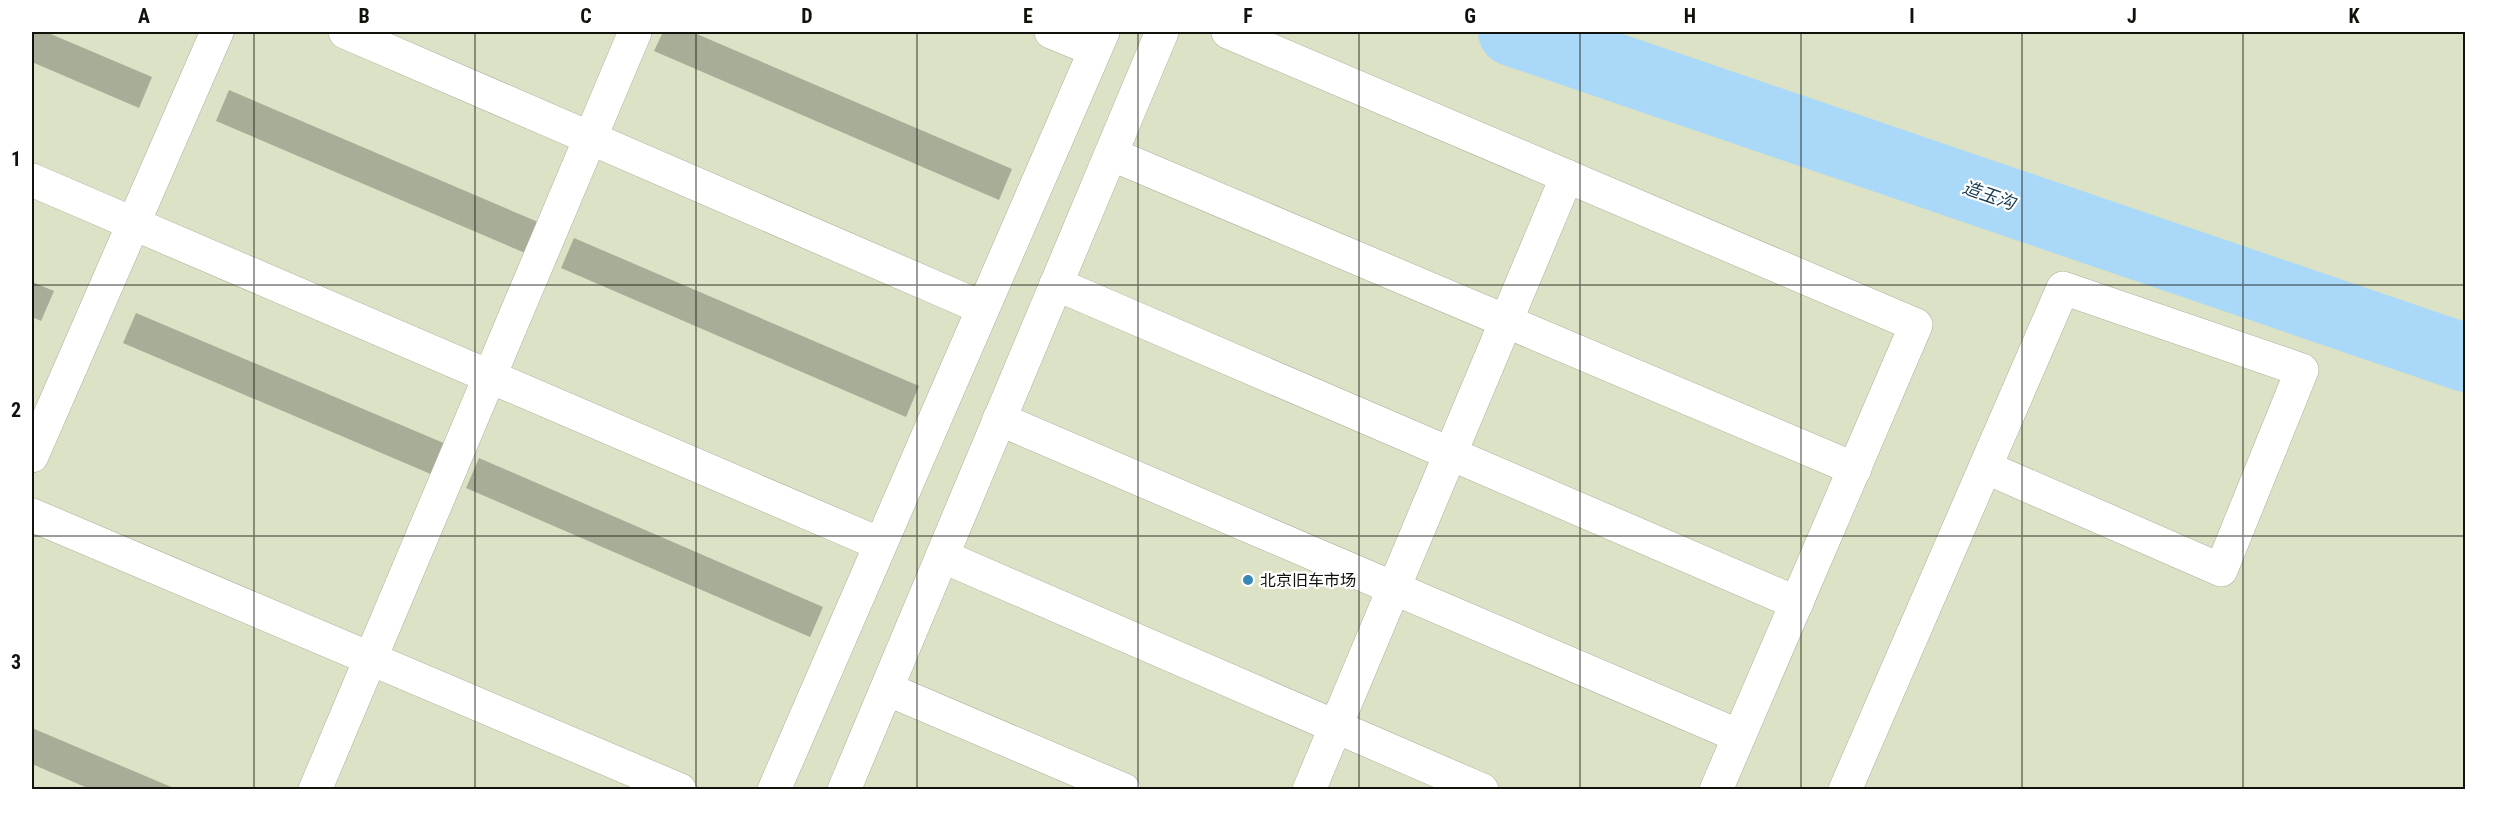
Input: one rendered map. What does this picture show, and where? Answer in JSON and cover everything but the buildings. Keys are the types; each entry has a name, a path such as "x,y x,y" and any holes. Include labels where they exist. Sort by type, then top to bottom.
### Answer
{"street":[{"path":"32,456 217,32"},
{"path":"345,32 983,308"},
{"path":"315,789 635,32"},
{"path":"774,789 1099,41 1051,32"},
{"path":"844,789 1162,32"},
{"path":"1228,32 1916,325 1716,789"},
{"path":"1111,154 1855,469"},
{"path":"1309,789 1567,176"},
{"path":"32,180 880,544"},
{"path":"1056,284 1797,603"},
{"path":"1845,789 1985,467 2063,288 2302,370 2222,570 1985,467"},
{"path":"999,419 1739,736"},
{"path":"32,515 680,789"},
{"path":"942,556 1482,789"},
{"path":"887,689 1124,789"}],"shaded area":[{"name":"北京旧车市场","path":"32,32 1487,32 2465,371 2465,789 32,789"},
{"path":"1559,32 2465,32 2465,344"}],"waterway":[{"name":"造玉沟","path":"1512,32 2466,358"}],"place":[{"name":"北京旧车市场","path":"1248,580"}]}
